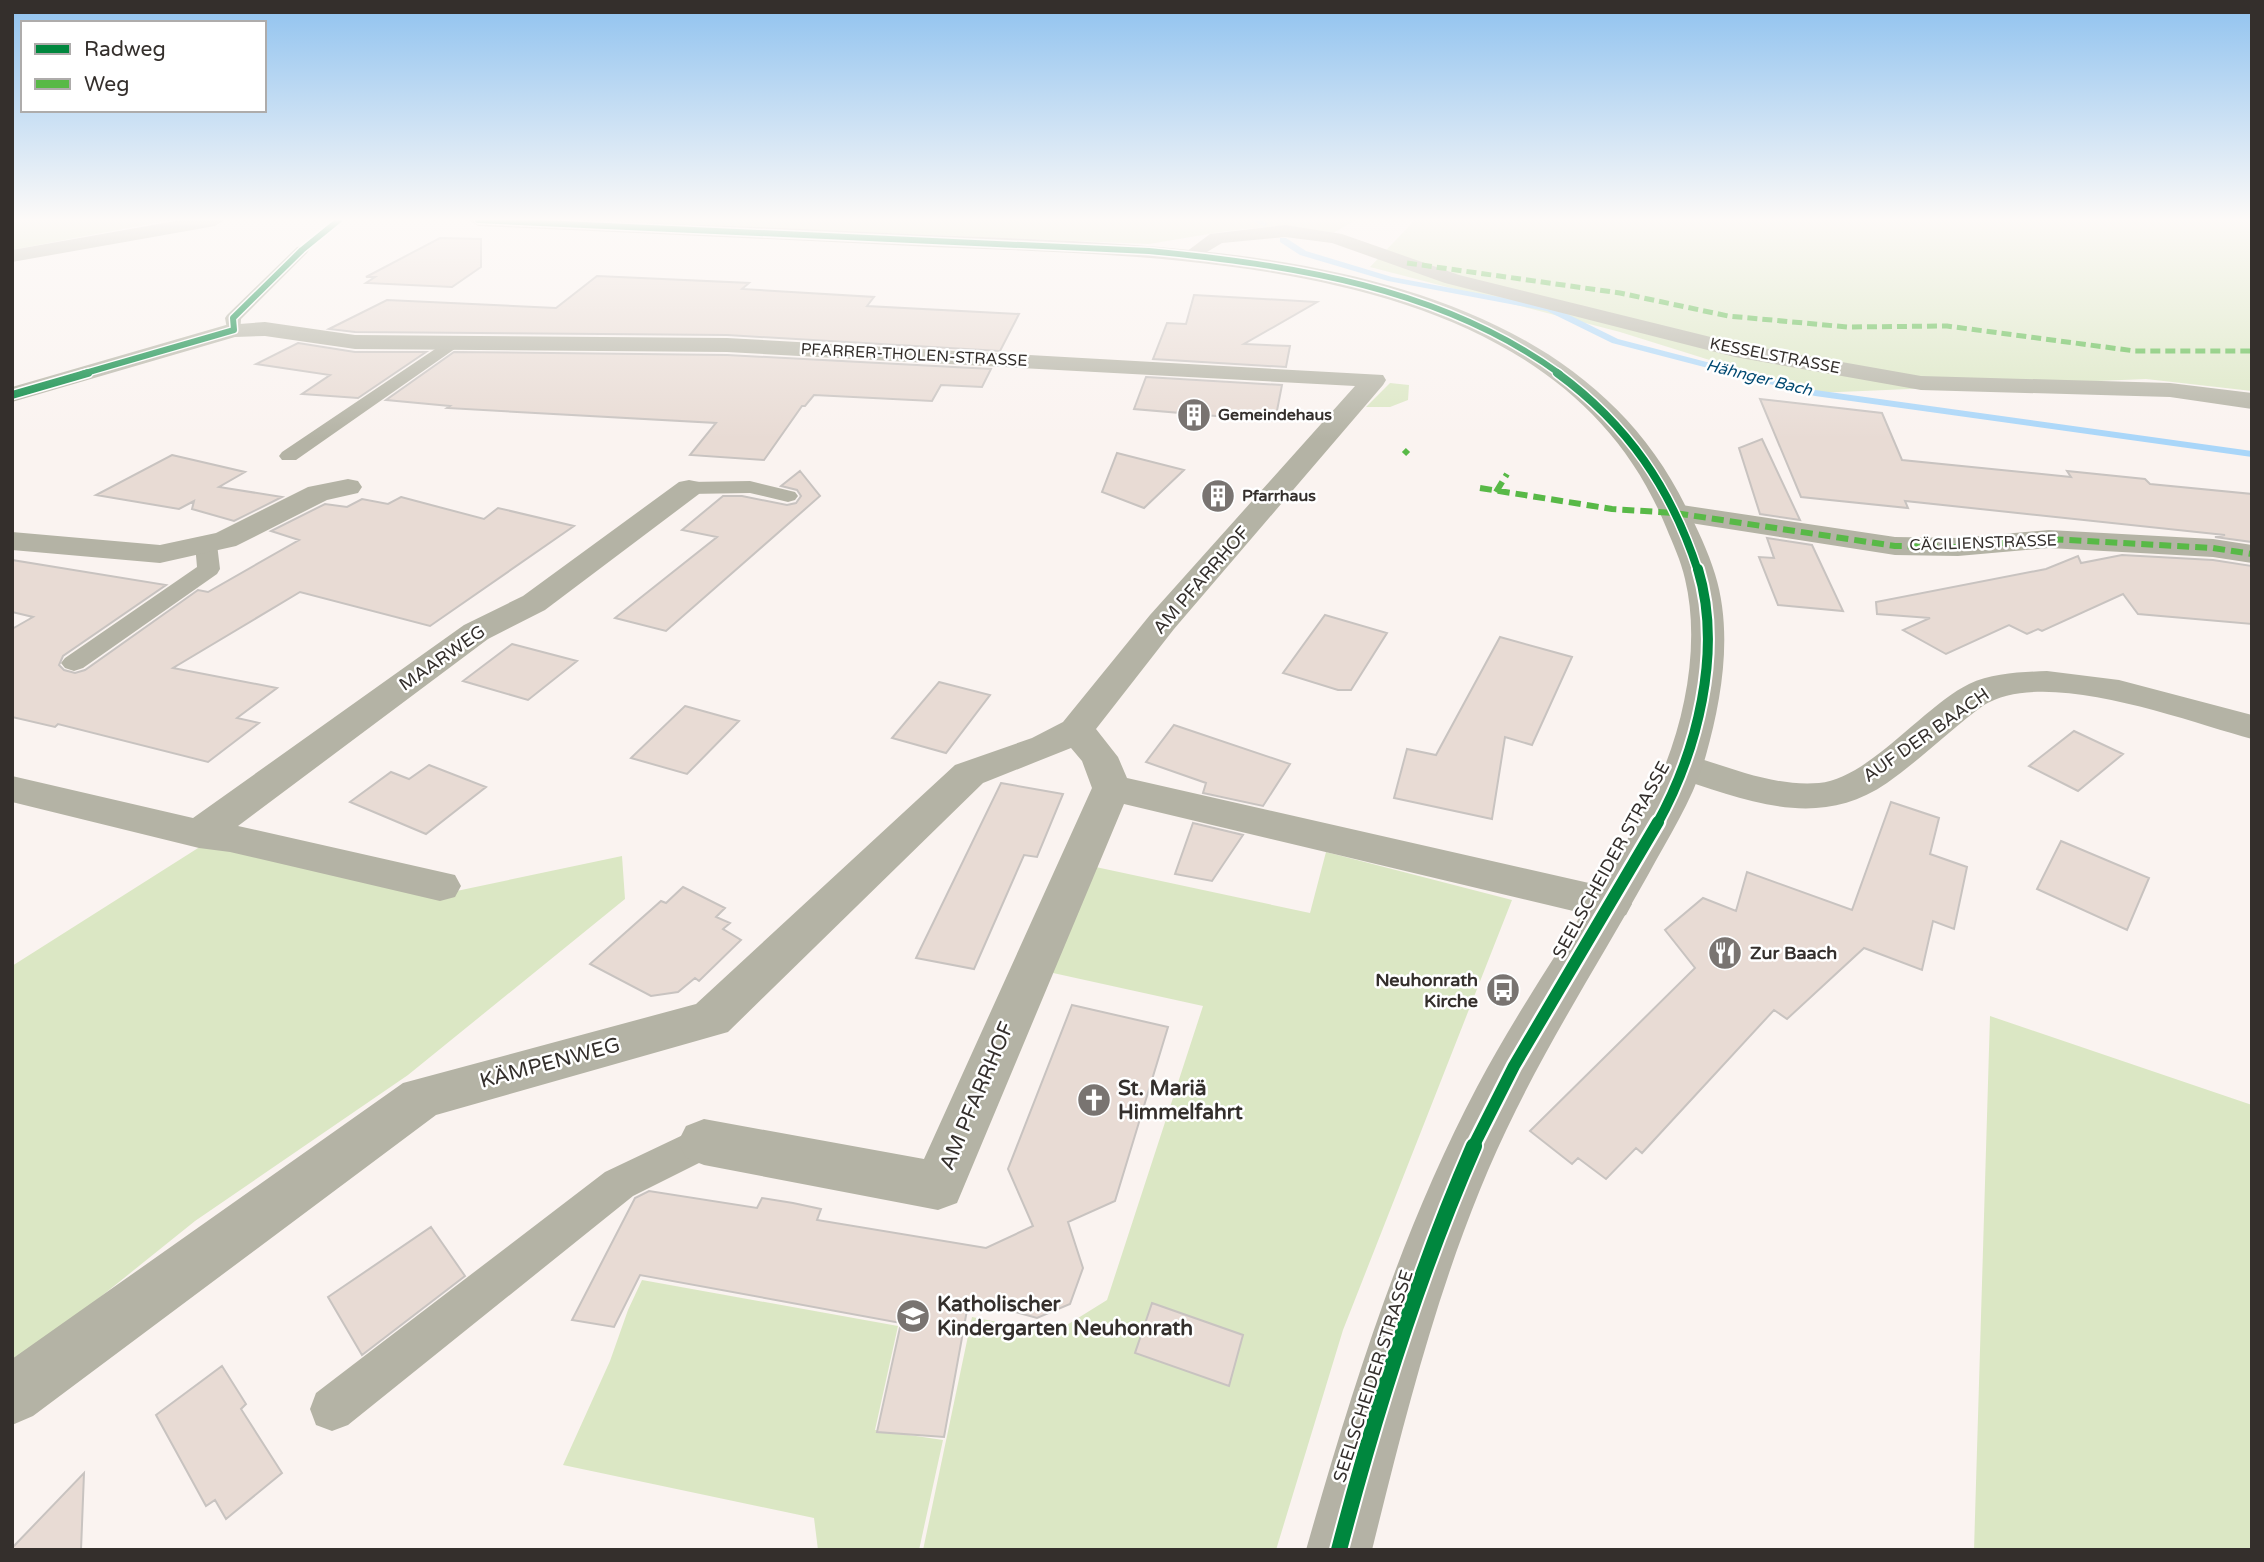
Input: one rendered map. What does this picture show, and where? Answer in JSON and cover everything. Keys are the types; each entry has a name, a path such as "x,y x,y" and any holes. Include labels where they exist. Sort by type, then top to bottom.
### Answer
{"street":[{"name":"SEELSCHEIDER STRASSE","path":"1339,1550 1364,1451 1447,1210 1517,1056 1611,905 1684,767 1704,684 1707,640 1698,569 1656,476 1626,434 1561,376 1509,344 1427,305 1389,293"},
{"name":"KESSELSTRASSE","path":"1507,293 1722,347 1921,383 2170,390 2252,401"},
{"name":"PFARRER-THOLEN-STRASSE","path":"12,395 234,330 265,329 355,342 727,345 1374,380"},
{"name":"AM PFARRHOF","path":"1076,730 1162,622 1374,380"},
{"path":"12,541 160,554 226,540 318,493 348,487"},
{"name":"MAARWEG","path":"199,834 476,632 534,603 689,488"},
{"name":"CÄCILIENSTRASSE","path":"1675,513 1895,546 1958,547 2049,539 2213,548 2252,554"},
{"name":"AUF DER BAACH","path":"1684,767 1764,790 1801,796 1839,792 1871,775 1984,690 2010,683 2055,683 2105,689 2252,727"},
{"path":"1076,730 1099,757 1111,788 1611,905"},
{"name":"KÄMPENWEG","path":"12,1395 421,1098 710,1019 969,774 1045,747 1076,730"},
{"name":"AM PFARRHOF","path":"704,1142 938,1186 1111,788"},
{"path":"12,789 199,834 230,838 440,886"}],"lane":[{"path":"234,330 233,318 258,293"},
{"path":"289,456 453,342"},
{"path":"689,488 750,487 788,496"},
{"path":"74,663 209,569 206,544"},
{"path":"332,1409 619,1184 704,1142"}],"green space":[{"path":"1470,293 2252,293 2252,391 2146,379 1815,393 1620,332"},
{"path":"1390,383 1409,385 1408,400 1390,407 1366,407"},
{"path":"206,843 428,897 622,856 625,899 408,1075 195,1221 12,1368 12,966"},
{"path":"1326,852 1512,900 1343,1330 1276,1550 923,1550 972,1317 1054,1333 1107,1300 1203,1006 1044,971 1091,866 1310,913"},
{"path":"1990,1016 2252,1105 2252,1550 1974,1550"},
{"path":"642,1280 898,1326 875,1430 943,1440 919,1550 818,1550 814,1518 563,1465 610,1361"}],"building":[{"path":"575,293 806,293 874,297 867,306 1019,314 1000,351 727,335 355,332 329,329 387,300 556,308"},
{"path":"1194,295 1317,302 1244,344 1290,346 1286,367 1153,359 1167,323 1186,324"},
{"path":"298,343 355,352 426,352 358,398 302,394 330,375 256,364"},
{"path":"454,352 727,355 991,369 982,387 941,385 932,401 814,395 802,406 764,460 690,455 716,423 447,408 450,406 386,400"},
{"path":"1146,377 1282,385 1275,421 1134,409"},
{"path":"1760,399 1882,413 1902,460 2071,477 2067,471 2145,479 2150,484 2252,494 2252,542 2215,537 2225,535 1905,501 1908,508 1801,497"},
{"path":"1762,439 1800,520 1760,514 1739,448"},
{"path":"1117,453 1184,470 1144,508 1102,492"},
{"path":"172,455 245,472 219,487 282,497 234,521 192,509 194,501 179,509 96,495"},
{"path":"800,471 820,496 666,631 615,618 717,537 682,530 723,496 742,496 787,505 796,503 801,496 797,490 781,486"},
{"path":"401,497 484,519 498,508 574,526 430,626 300,592 173,668 277,688 237,718 259,723 208,762 58,724 55,727 12,717 12,629 33,617 12,612 12,560 166,585 63,656 59,665 64,670 75,673 85,670 198,590 208,592 299,540 271,531 325,504 347,507 362,499 388,504"},
{"path":"1767,538 1812,545 1843,611 1778,605 1759,557 1774,558"},
{"path":"2122,555 2213,560 2252,566 2252,624 2138,614 2123,594 2042,631 2038,629 2027,634 2009,625 1946,654 1903,630 1930,618 1877,614 1876,602 2046,569 2078,556 2081,563"},
{"path":"1325,615 1387,633 1351,690 1338,690 1283,673"},
{"path":"1500,637 1572,657 1532,745 1505,737 1492,819 1394,798 1407,749 1436,755"},
{"path":"512,644 577,661 528,700 463,681"},
{"path":"939,682 990,695 946,753 892,738"},
{"path":"685,706 739,721 687,774 631,758"},
{"path":"1174,725 1290,764 1263,806 1203,793 1206,783 1146,762"},
{"path":"2074,731 2123,754 2078,791 2029,766"},
{"path":"429,765 486,787 426,834 350,802 391,772 409,779"},
{"path":"1001,783 1063,794 1037,857 1024,855 974,969 916,958"},
{"path":"1891,802 1939,818 1930,854 1967,867 1954,929 1933,921 1922,970 1864,948 1787,1019 1774,1010 1642,1153 1636,1148 1606,1179 1578,1158 1572,1164 1530,1131 1695,968 1665,930 1703,898 1736,911 1747,872 1852,910"},
{"path":"1193,823 1243,835 1212,881 1175,874"},
{"path":"2061,841 2149,878 2127,930 2037,889"},
{"path":"683,887 725,908 716,917 730,923 723,929 741,940 699,981 695,978 678,992 651,996 590,964 661,901 666,903"},
{"path":"1072,1005 1168,1027 1115,1201 1068,1222 1083,1268 1070,1304 1037,1318 969,1299 944,1437 877,1432 901,1323 640,1275 614,1327 572,1320 635,1198 649,1191 757,1208 762,1198 793,1203 821,1209 817,1220 986,1248 1033,1226 1008,1169"},
{"path":"431,1227 465,1276 362,1355 328,1297"},
{"path":"1152,1303 1243,1335 1229,1386 1135,1353"},
{"path":"222,1366 246,1404 241,1409 282,1473 226,1519 215,1500 206,1506 156,1415"},
{"path":"84,1473 81,1550 12,1550 12,1548"}],"waterway":[{"name":"Hähnger Bach","path":"1465,293 1550,309 1615,341 1815,393 2252,454"}],"marked path":[{"path":"1619,293 1661,300 1704,313 1847,327 1947,326 2135,351 2252,351"},
{"path":"1404,454 1408,450"},
{"path":"1496,492 1507,474"},
{"path":"1480,488 1612,509 1675,513 1895,546 1958,547 2049,539 2213,548 2252,554"}],"cycle path":[{"path":"12,395 234,330 233,318 258,293"},
{"path":"1339,1550 1367,1445 1417,1288 1478,1136 1533,1032 1614,897 1681,775 1701,699 1707,634 1703,590 1695,561 1659,482 1627,435 1579,389 1522,350 1460,318 1391,293"}],"place":[{"name":"Gemeindehaus","path":"1194,415"},
{"name":"Pfarrhaus","path":"1218,496"},
{"name":"Zur Baach","path":"1725,953"},
{"name":"Neuhonrath Kirche","path":"1503,990"},
{"name":"St. Mariä Himmelfahrt","path":"1094,1100"},
{"name":"Katholischer Kindergarten Neuhonrath","path":"913,1316"}]}
